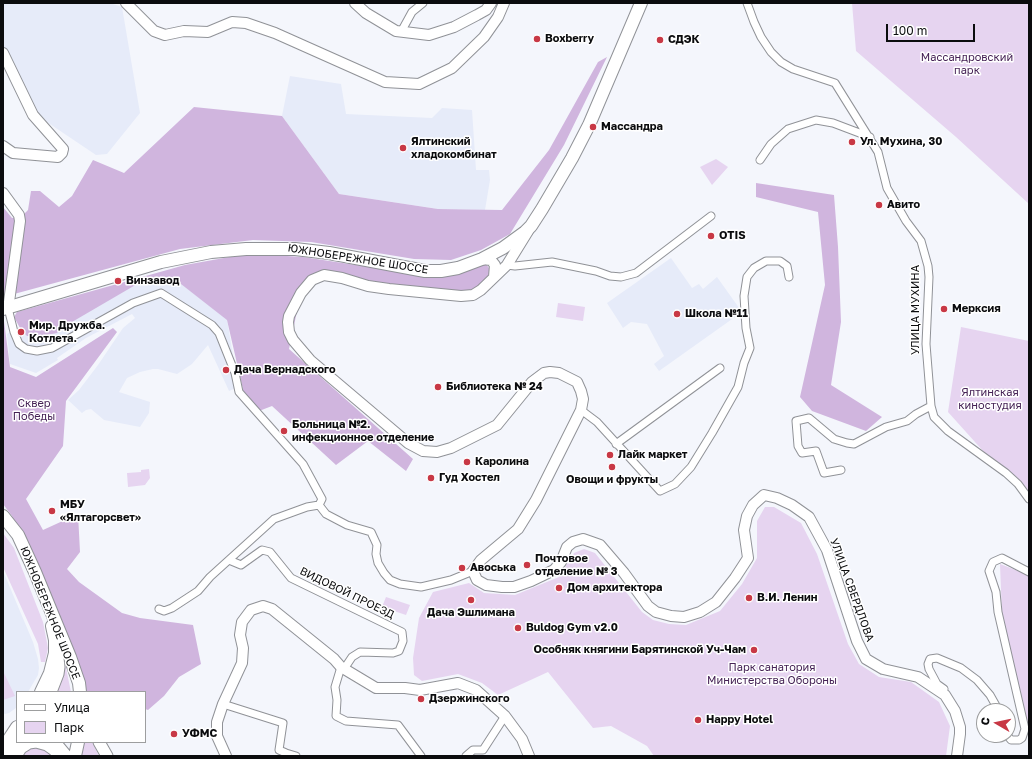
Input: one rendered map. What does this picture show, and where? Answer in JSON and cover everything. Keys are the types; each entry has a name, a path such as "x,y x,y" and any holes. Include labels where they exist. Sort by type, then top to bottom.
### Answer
{"highway":[{"name":"ЮЖНОБЕРЕЖНОЕ ШОССЕ","path":"7,307 161,257 246,243 295,243 421,262 446,263 479,255 503,246 538,206 569,155 593,106 636,3"},
{"name":"ЮЖНОБЕРЕЖНОЕ ШОССЕ","path":"7,307 161,262 211,252 254,248 295,249 329,253 425,271 441,271 458,268 482,259 525,232 531,226 568,164 588,126 641,3"},
{"name":"ЮЖНОБЕРЕЖНОЕ ШОССЕ","path":"3,516 18,535 24,548 70,657 80,689"},
{"name":"ЮЖНОБЕРЕЖНОЕ ШОССЕ","path":"3,524 20,548 32,573 46,606 53,629 55,640 53,665 41,691"},
{"path":"3,748 16,729"},
{"path":"54,743 72,756 78,743"}],"main road":[{"path":"126,3 154,31 165,35 184,31 208,32 232,22 246,23 282,35 384,82 419,84 452,68 484,37 498,17 504,3"},
{"path":"355,3 366,14 396,31 428,35 454,27 477,16 486,10 491,3"},
{"path":"3,53 33,115 63,149 62,153 58,157 13,153 3,146"},
{"path":"3,192 19,215 20,221 7,307"},
{"path":"473,571 481,560 518,529 536,500 581,410 583,399 577,382 559,373 544,373 532,382 497,425 451,448 437,452 423,451 408,443 310,360 298,347 289,332 289,316 301,293 312,280 316,277 324,275 368,286 470,296 475,294 507,265 531,226"},
{"path":"503,246 507,265"},
{"path":"482,259 491,260 495,265 494,277"},
{"name":"УЛИЦА СВЕРДЛОВА","path":"473,571 477,580 486,585 514,587 554,570 561,562 567,547 573,542 584,539 600,545 624,573 648,606 656,612 671,616 684,617 700,612 716,602 735,578 748,558 744,530 753,505 764,496 777,498 809,518 827,550 850,623 866,659 883,669 918,677 945,695 955,711 960,727 957,756"},
{"path":"226,756 217,736 217,722 223,704 242,663 243,648 240,635 242,622 251,610 263,606 272,609 343,668 376,688 405,688 420,690 458,683 476,690 505,716 522,739 529,756"},
{"path":"50,691 58,674 59,667 55,640"},
{"path":"7,756 16,742"},
{"path":"16,756 21,748 29,743"},
{"path":"40,743 47,745 59,756"},
{"path":"100,743 107,756"}],"street":[{"path":"401,32 412,12 423,3"},
{"name":"УЛИЦА МУХИНА","path":"747,3 758,32 771,52 781,62 793,69 835,83 878,152 887,188 906,220 921,241 928,266 929,277 926,344 931,406 934,417 939,423 1006,473 1018,484 1029,499"},
{"path":"760,160 771,144 784,132 797,125 816,120 833,123 870,138"},
{"path":"507,265 511,267 552,262 596,271 610,276 621,277 636,273 711,216"},
{"path":"581,410 597,422 660,491 675,484 695,461 738,387 744,363 750,348 746,328 744,296 747,277 754,268 766,261 780,261 787,266 789,277"},
{"path":"7,307 19,344 26,349 37,351 52,348 133,303 161,293 212,325 216,330 235,373 239,392 302,464 322,499 319,505"},
{"path":"616,444 720,368"},
{"path":"841,470 824,472 816,450 802,452 798,446 796,421 809,418 834,439 854,444 886,427 907,421 931,406"},
{"path":"159,609 164,611 172,608 198,591 210,577 274,518 307,507 319,505"},
{"path":"319,505 326,514 347,525 371,532 377,545 376,554 378,563 390,580 400,584 421,587 451,580 473,571"},
{"name":"ВИДОВОЙ ПРОЕЗД","path":"229,560 241,565 262,550 270,552 291,578 402,632 403,640 399,651 393,653 360,652 352,657 343,668"},
{"path":"1016,740 1022,738 1025,729 998,612 996,592 989,572 993,562 1002,558 1029,572"},
{"path":"955,711 957,709 950,694 936,684 929,669 928,664 930,659 937,658 967,672 990,694 995,703"},
{"path":"343,668 335,687 337,700 336,716 346,721 398,725 421,756"},
{"path":"223,704 283,723 279,750 296,756"},
{"path":"466,756 473,750 483,750 505,716"}],"shaded area":[{"path":"3,3 110,3 122,7 140,113 107,154 96,155 41,118 3,49"},
{"path":"290,76 341,84 346,114 432,118 442,108 472,110 476,170 489,170 490,180 485,210 438,209 339,194 282,116"},
{"name":"Школа №11","path":"671,258 692,288 699,284 703,289 717,277 742,312 659,371 654,364 664,356 647,324 631,322 623,328 607,303"},
{"path":"171,276 227,319 238,387 229,391 208,345 192,364 177,374 153,369 140,372 127,378 119,392 150,402 149,413 140,427 104,420 91,409 82,413 68,400 79,390 123,328 135,318 132,314 86,338 57,358 58,360 36,373 10,364 7,334 19,327 27,335 60,328 143,280"},
{"path":"3,571 33,642 39,668 38,675 29,691 16,691 16,708 9,713 3,713"}],"green space":[{"name":"Массандровский парк","path":"852,3 1029,3 1029,204 956,137 856,51"},
{"path":"607,57 564,145 510,234 481,250 451,260 414,259 311,242 253,240 180,249 3,297 3,207 12,218 22,216 28,210 31,191 40,191 59,207 72,196 93,160 124,173 194,107 282,116 339,194 438,209 502,210 549,150 598,62"},
{"path":"716,159 728,167 712,185 700,167"},
{"path":"756,183 834,195 841,322 831,385 882,417 866,431 812,411 800,397 825,285 818,212 756,197"},
{"path":"271,255 303,257 435,277 447,276 486,264 489,268 489,274 485,281 470,292 309,276 303,283 289,349 413,459 406,471 368,441 336,465 272,406 259,411 244,394 227,320 172,277 144,280 60,329 57,333 42,336 27,336 20,328 14,317 17,312 185,265 235,256"},
{"path":"558,303 585,307 583,321 556,317"},
{"name":"Сквер Победы","path":"3,321 10,367 36,377 113,328 117,332 66,401 63,446 26,499 43,530 78,514 80,552 67,569 79,582 122,613 140,618 193,625 201,664 179,677 164,696 148,710 146,709 146,691 85,691 12,516 3,504"},
{"name":"Ялтинская киностудия","path":"961,327 1029,341 1029,502 948,412"},
{"path":"149,469 150,478 145,485 128,487 127,473 141,472 141,470"},
{"name":"Парк санатория Министерства Обороны","path":"765,507 774,507 801,523 817,554 848,644 859,664 879,677 911,682 939,702 950,726 946,756 654,756 647,746 611,726 593,728 548,672 498,695 482,683 458,674 422,681 414,675 413,658 419,618 433,592 469,583 484,593 515,595 559,577 574,553 584,549 595,553 642,612 653,620 669,624 686,625 720,611 742,584 757,558 757,521"},
{"path":"3,533 14,548 43,622 48,648 45,662 41,662 38,644 3,567"},
{"path":"1000,564 1029,575 1029,732 1002,616"},
{"path":"386,597 410,605 406,615 382,607"},
{"path":"62,656 71,691 54,691"},
{"path":"3,671 15,696 3,700"},
{"path":"82,743 92,743 99,756 79,756"},
{"path":"35,744 56,756 18,756"}],"place":[{"name":"Boxberry","path":"537,39"},
{"name":"СДЭК","path":"660,40"},
{"name":"Массандра","path":"593,127"},
{"name":"Ул. Мухина, 30","path":"852,142"},
{"name":"Ялтинский хладокомбинат","path":"403,148"},
{"name":"Авито","path":"879,205"},
{"name":"OTIS","path":"711,236"},
{"name":"Винзавод","path":"118,281"},
{"name":"Мерксия","path":"944,309"},
{"name":"Школа №11","path":"677,314"},
{"name":"Мир. Дружба. Котлета.","path":"21,332"},
{"name":"Дача Вернадского","path":"226,370"},
{"name":"Библиотека № 24","path":"438,387"},
{"name":"Больница №2. инфекционное отделение","path":"284,431"},
{"name":"Лайк маркет","path":"610,455"},
{"name":"Каролина","path":"467,462"},
{"name":"Овощи и фрукты","path":"612,467"},
{"name":"Гуд Хостел","path":"431,478"},
{"name":"МБУ «Ялтагорсвет»","path":"52,511"},
{"name":"Почтовое отделение № 3","path":"527,565"},
{"name":"Авоська","path":"462,568"},
{"name":"Дом архитектора","path":"559,588"},
{"name":"В.И. Ленин","path":"749,598"},
{"name":"Дача Эшлимана","path":"471,600"},
{"name":"Buldog Gym v2.0","path":"518,628"},
{"name":"Особняк княгини Барятинской Уч-Чам","path":"754,650"},
{"name":"Дзержинского","path":"421,699"},
{"name":"Happy Hotel","path":"698,720"},
{"name":"УФМС","path":"174,734"}]}
